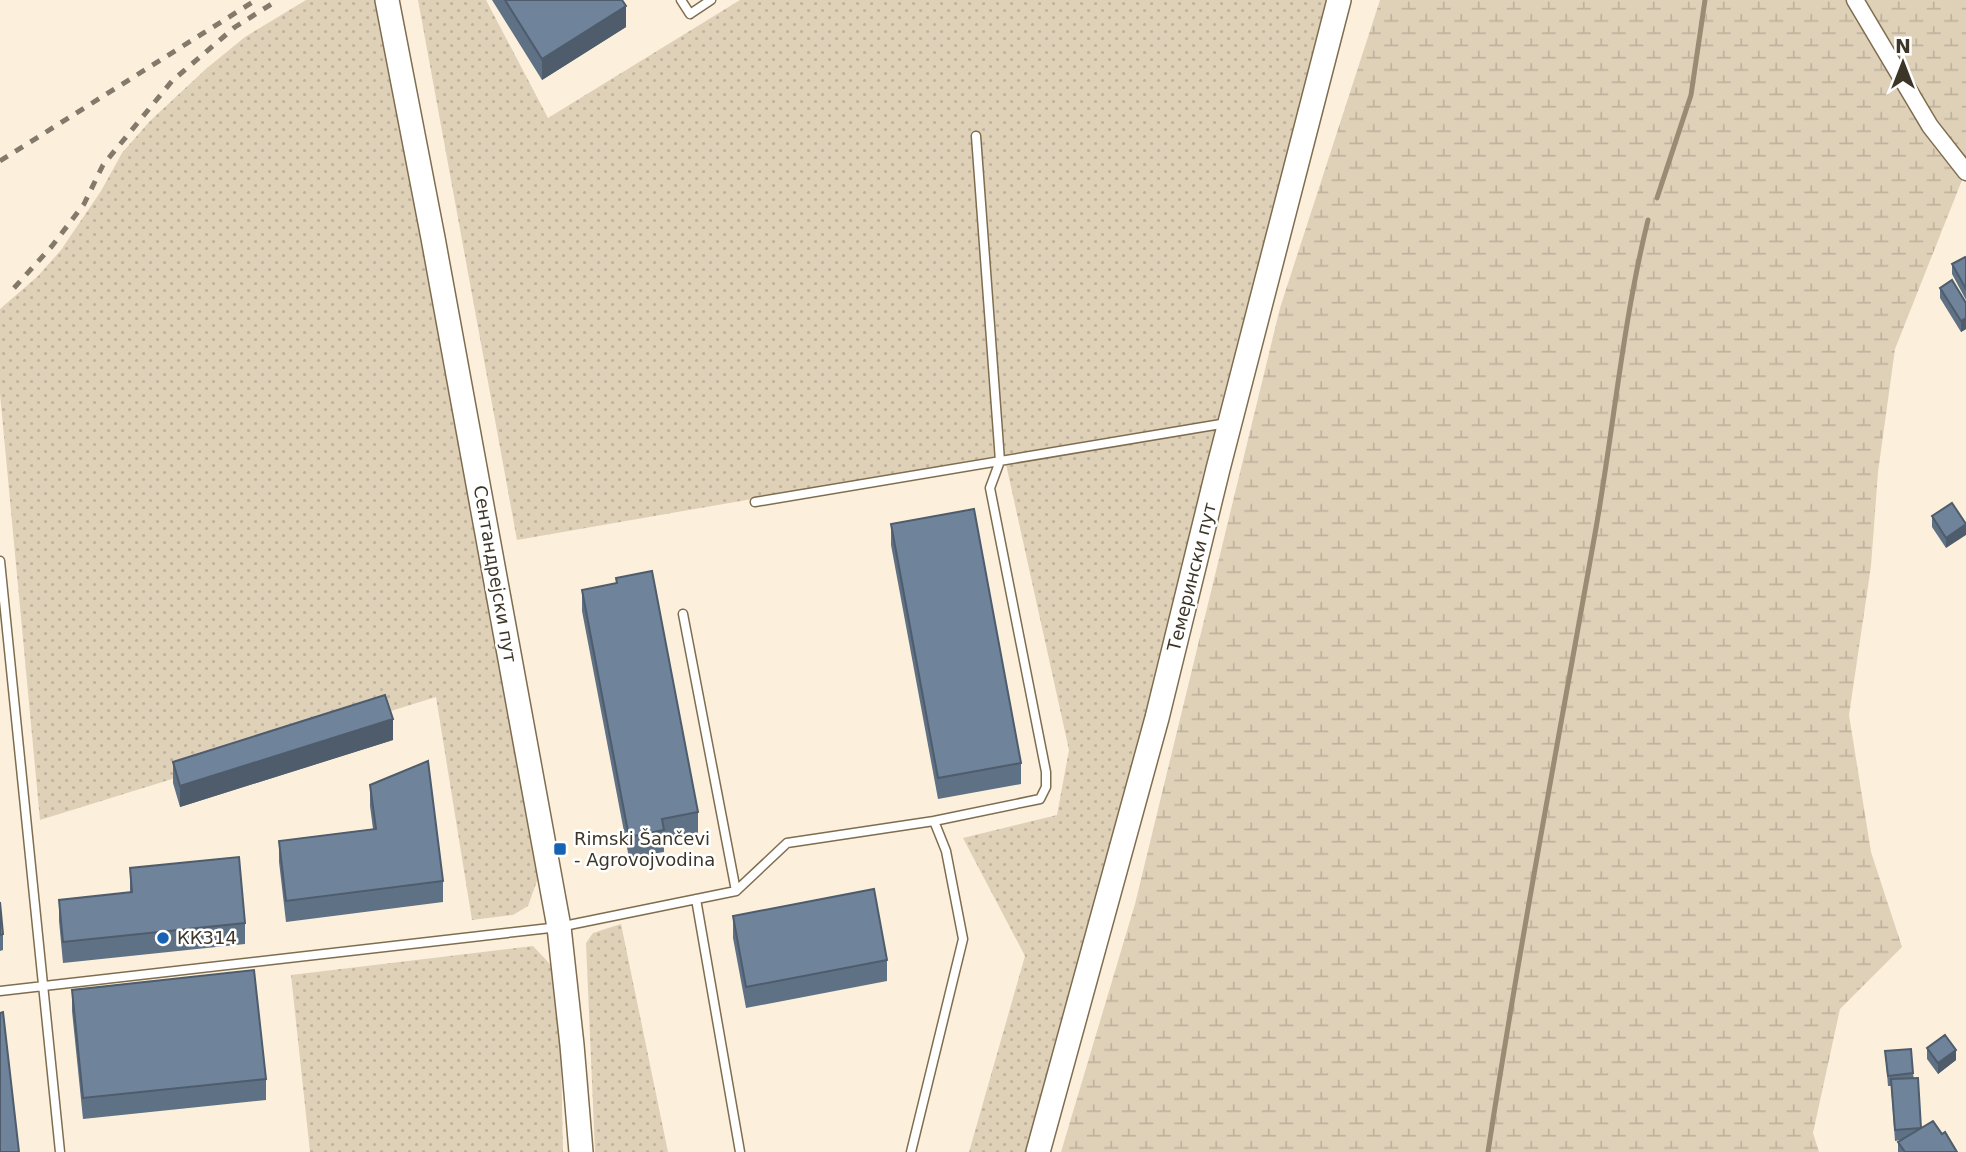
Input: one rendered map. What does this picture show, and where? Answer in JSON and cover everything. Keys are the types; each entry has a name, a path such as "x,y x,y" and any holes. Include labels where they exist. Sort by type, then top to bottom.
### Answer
{"main road":[{"name":"Сентандрејски пут","path":"387,0 559,927 581,1152"},
{"name":"Темерински пут","path":"1038,1152 1157,718 1339,0"}],"street":[{"path":"1855,0 1930,126 1966,172"}],"lane":[{"path":"681,0 690,14 711,0"},
{"path":"0,991 559,927 736,891 787,843 934,821 1040,799 1046,787 1046,772 990,488 1000,461 976,136"},
{"path":"755,502 1230,423"},
{"path":"0,561 61,1152"},
{"path":"683,614 736,891"},
{"path":"911,1152 963,939 946,851 934,821"},
{"path":"696,899 740,1152"}],"green space":[{"path":"306,0 379,0 538,878 528,906 513,915 472,920 436,697 40,820 0,394 0,309 38,276 61,250 101,191 122,153 150,121 245,37"},
{"path":"418,0 486,0 548,118 740,0 1341,0 1037,1152 969,1152 1025,956 963,838 1057,815 1069,750 1004,455 517,540"},
{"path":"1380,0 1966,0 1966,170 1895,349 1878,472 1871,566 1849,715 1871,852 1902,947 1840,1009 1813,1133 1819,1152 1061,1152 1135,904 1280,308"},
{"path":"621,924 668,1152 595,1152 586,943 593,933"},
{"path":"533,946 550,964 560,1009 563,1152 310,1152 291,975"}],"building":[{"path":"505,0 622,0 626,6 542,59"},
{"path":"1965,257 1966,259 1966,289 1952,264"},
{"path":"1952,280 1966,303 1966,318 1961,321 1940,288"},
{"path":"1952,503 1966,524 1946,538 1932,516"},
{"path":"974,509 1021,763 938,778 891,524"},
{"path":"652,571 698,812 662,819 664,830 629,837 582,590 617,583 616,578"},
{"path":"385,695 393,719 180,786 173,762"},
{"path":"428,761 443,881 286,901 279,841 376,829 370,785"},
{"path":"239,857 245,923 63,942 59,900 132,892 130,868"},
{"path":"874,889 887,960 746,987 733,916"},
{"path":"0,902 3,934 0,935"},
{"path":"254,970 266,1079 83,1098 72,990"},
{"path":"3,1012 19,1152 0,1152 0,1013"},
{"path":"1945,1035 1956,1050 1938,1063 1927,1048"},
{"path":"1911,1049 1913,1073 1888,1076 1885,1051"},
{"path":"1918,1078 1921,1128 1895,1130 1891,1079"},
{"path":"1933,1121 1942,1134 1945,1132 1957,1152 1905,1152 1898,1142"}],"waterway":[{"path":"1657,198 1691,95 1705,0"},
{"path":"1488,1152 1526,918 1596,528 1625,335 1648,220"}],"railway":[{"path":"0,161 256,0"},
{"path":"14,288 52,246 84,204 103,165 172,81 235,27 278,0"}],"place":[{"name":"Rimski Šančevi - Agrovojvodina","path":"560,849"},
{"name":"КК314","path":"163,938"}]}
